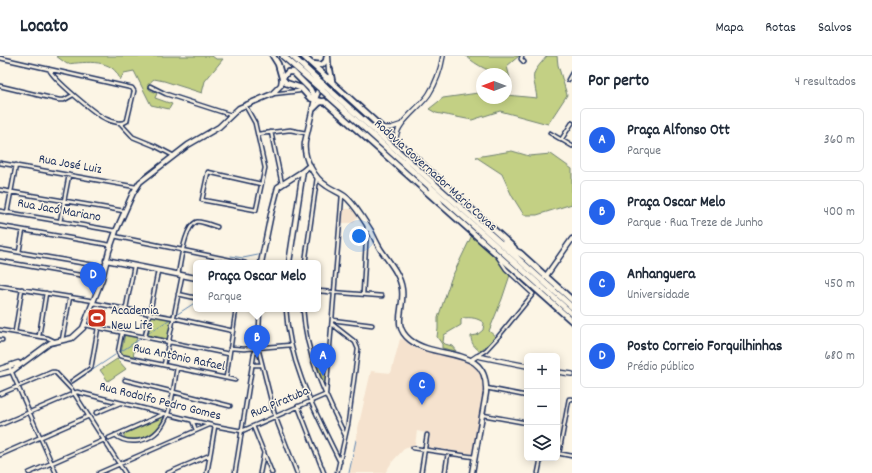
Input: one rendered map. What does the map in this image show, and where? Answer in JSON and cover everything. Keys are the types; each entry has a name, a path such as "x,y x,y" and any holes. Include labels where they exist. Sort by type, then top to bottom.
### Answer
{"highway":[{"name":"Rodovia Governador Mário Covas","path":"283,56 316,81"},
{"name":"Rodovia Governador Mário Covas","path":"292,56 323,88 423,181 572,314"},
{"name":"Rodovia Governador Mário Covas","path":"323,88 572,307"},
{"path":"423,181 440,203"},
{"path":"498,241 507,244 522,254"}],"main road":[{"path":"273,56 278,64 282,78 286,83 299,87 308,97 324,101 330,105 572,321"},
{"path":"303,56 572,300"},
{"path":"313,64 322,65 328,56"},
{"path":"328,56 333,82"},
{"path":"330,70 315,99 314,108 306,133 304,149 317,178 328,187 342,194 352,204 368,226 397,273 402,290 399,320 402,332 410,340 421,346 463,356 471,360 480,368 484,375 486,380 486,388 472,473"},
{"path":"0,374 22,362 44,347 80,333 85,325 94,302 102,279 110,245 124,211 136,187 146,177 200,138 217,129 237,110 272,94 281,85 282,78 288,72 293,72 310,89 315,99"},
{"path":"310,89 316,88 327,77"},
{"path":"314,108 319,103 324,101"},
{"path":"262,260 277,190 282,184 310,165"},
{"path":"289,260 303,171"},
{"path":"546,276 572,239"},
{"path":"106,260 193,277"},
{"path":"0,369 10,369"}],"street":[{"path":"396,140 397,132 401,125 430,93 443,56"},
{"path":"522,56 521,59 524,62"},
{"path":"0,58 49,69 133,89 134,91 128,119 126,122 120,123 103,118 55,78 49,69"},
{"path":"568,80 572,73"},
{"path":"0,86 59,100 65,99 73,94"},
{"path":"150,86 166,94 232,116"},
{"path":"272,94 299,91"},
{"path":"246,105 253,118 258,134 265,168 256,210 202,200 208,172 261,184"},
{"path":"120,123 133,137 174,156"},
{"path":"561,140 572,123"},
{"path":"383,128 393,128 401,125"},
{"path":"258,134 290,130 306,133"},
{"path":"271,132 282,184"},
{"path":"550,133 572,146"},
{"name":"Rua José Luiz","path":"0,163 136,187"},
{"path":"8,212 16,165"},
{"path":"60,222 69,175"},
{"path":"305,260 317,178"},
{"path":"0,190 124,211"},
{"path":"325,395 327,390 342,194"},
{"name":"Rua Jacó Mariano","path":"0,211 116,231"},
{"path":"164,365 174,318 186,235 196,222 199,221 217,227"},
{"path":"0,226 110,245"},
{"path":"363,294 368,226"},
{"path":"20,252 23,230"},
{"path":"114,236 230,260"},
{"path":"0,249 105,267"},
{"path":"471,360 486,350 533,294 506,269 497,254"},
{"path":"0,262 102,279"},
{"path":"126,308 134,266"},
{"path":"145,336 158,270"},
{"path":"0,286 70,297 233,330"},
{"path":"15,332 22,289"},
{"path":"321,291 382,296"},
{"path":"39,336 46,293"},
{"path":"178,294 193,297"},
{"path":"62,340 70,297"},
{"path":"226,378 236,312"},
{"path":"260,312 258,347 262,365 275,416 297,473"},
{"path":"286,312 291,345 301,379 310,401 340,462"},
{"path":"303,312 308,343 317,373 325,395 346,436"},
{"path":"332,322 372,325"},
{"path":"332,322 356,342 358,349 346,436 337,473"},
{"path":"85,325 229,354"},
{"path":"72,381 91,368 98,328"},
{"path":"0,330 39,336 48,338 55,342"},
{"name":"Rua Antônio Rafael","path":"122,332 118,352 119,355 235,380"},
{"path":"230,348 244,349 291,345"},
{"path":"235,473 252,366 255,352 258,347"},
{"path":"477,356 524,365"},
{"path":"252,366 262,365"},
{"path":"115,436 124,440 137,441 152,436 162,427 173,392 177,368"},
{"path":"10,369 56,473"},
{"path":"0,394 55,372 63,379 74,393 125,473"},
{"path":"560,372 572,374"},
{"path":"124,380 230,406"},
{"path":"486,388 524,395"},
{"path":"0,425 74,393"},
{"name":"Rua Rodolfo Pedro Gomes","path":"74,393 83,393 210,425 242,431"},
{"name":"Rua Piratuba","path":"242,431 325,395"},
{"path":"560,443 569,399 572,399"},
{"path":"96,414 120,403"},
{"path":"298,406 324,473"},
{"path":"109,438 166,414"},
{"path":"482,415 524,422"},
{"path":"0,455 89,416"},
{"path":"192,420 196,430"},
{"path":"100,473 210,425"},
{"path":"207,473 215,426"},
{"path":"254,426 272,473"},
{"path":"123,432 122,437 124,440"},
{"path":"421,473 427,435"},
{"path":"28,473 104,440"},
{"path":"413,448 474,457"},
{"path":"260,473 264,451"},
{"path":"445,473 448,453"},
{"path":"560,453 572,456"},
{"path":"168,473 210,455"},
{"path":"538,473 540,461"}],"shaded area":[{"path":"343,209 354,209 358,213 354,223 342,223"},
{"path":"400,339 405,340 417,349 462,359 472,364 481,374 483,382 483,395 472,454 428,447 430,434 417,431 415,445 404,449 392,462 385,473 350,473 356,437 371,371 391,373"}],"green space":[{"path":"56,56 212,56 216,59 223,59 205,81 202,93 154,79 149,84 150,90 157,93 155,98 172,104 169,109 151,105 134,71 124,73 120,80 117,73 106,65 91,62 67,64"},
{"path":"466,56 519,56 507,66 507,68 484,68 474,63"},
{"path":"547,56 557,56 558,65 567,95 548,124 500,111 472,120 436,113 429,109 443,98 476,93 476,104 512,104 512,96 537,98 534,75 537,68"},
{"path":"512,151 529,156 551,154 572,169 572,204 537,215 524,215 512,196 502,174 476,157"},
{"path":"472,235 511,272 489,331 496,337 480,351 473,345 471,336 477,335 483,330 484,323 474,318 463,318 461,320 461,325 444,335 443,342 452,346 456,351 442,348 442,344 437,337 438,318 451,279"},
{"path":"152,315 172,319 168,339 148,335"},
{"path":"125,334 137,336 133,357 123,355 121,353"},
{"path":"117,359 126,369 108,381 100,370"},
{"path":"315,362 327,362 325,390"},
{"path":"164,417 162,423 154,433 149,436 137,439 124,438 124,434"}],"waterway":[{"path":"231,256 243,258 258,255"},
{"path":"176,315 193,304"},
{"path":"147,334 169,320"},
{"path":"120,352 140,339"},
{"path":"73,383 115,355"},
{"path":"349,473 356,440"}],"place":[{"name":"Posto Correio Forquilhinhas","path":"93,295"},
{"name":"Academia New Life","path":"97,318"},
{"name":"Praça Oscar Melo","path":"257,358"},
{"name":"Praça Alfonso Ott","path":"323,376"},
{"name":"Anhanguera","path":"422,405"}]}
